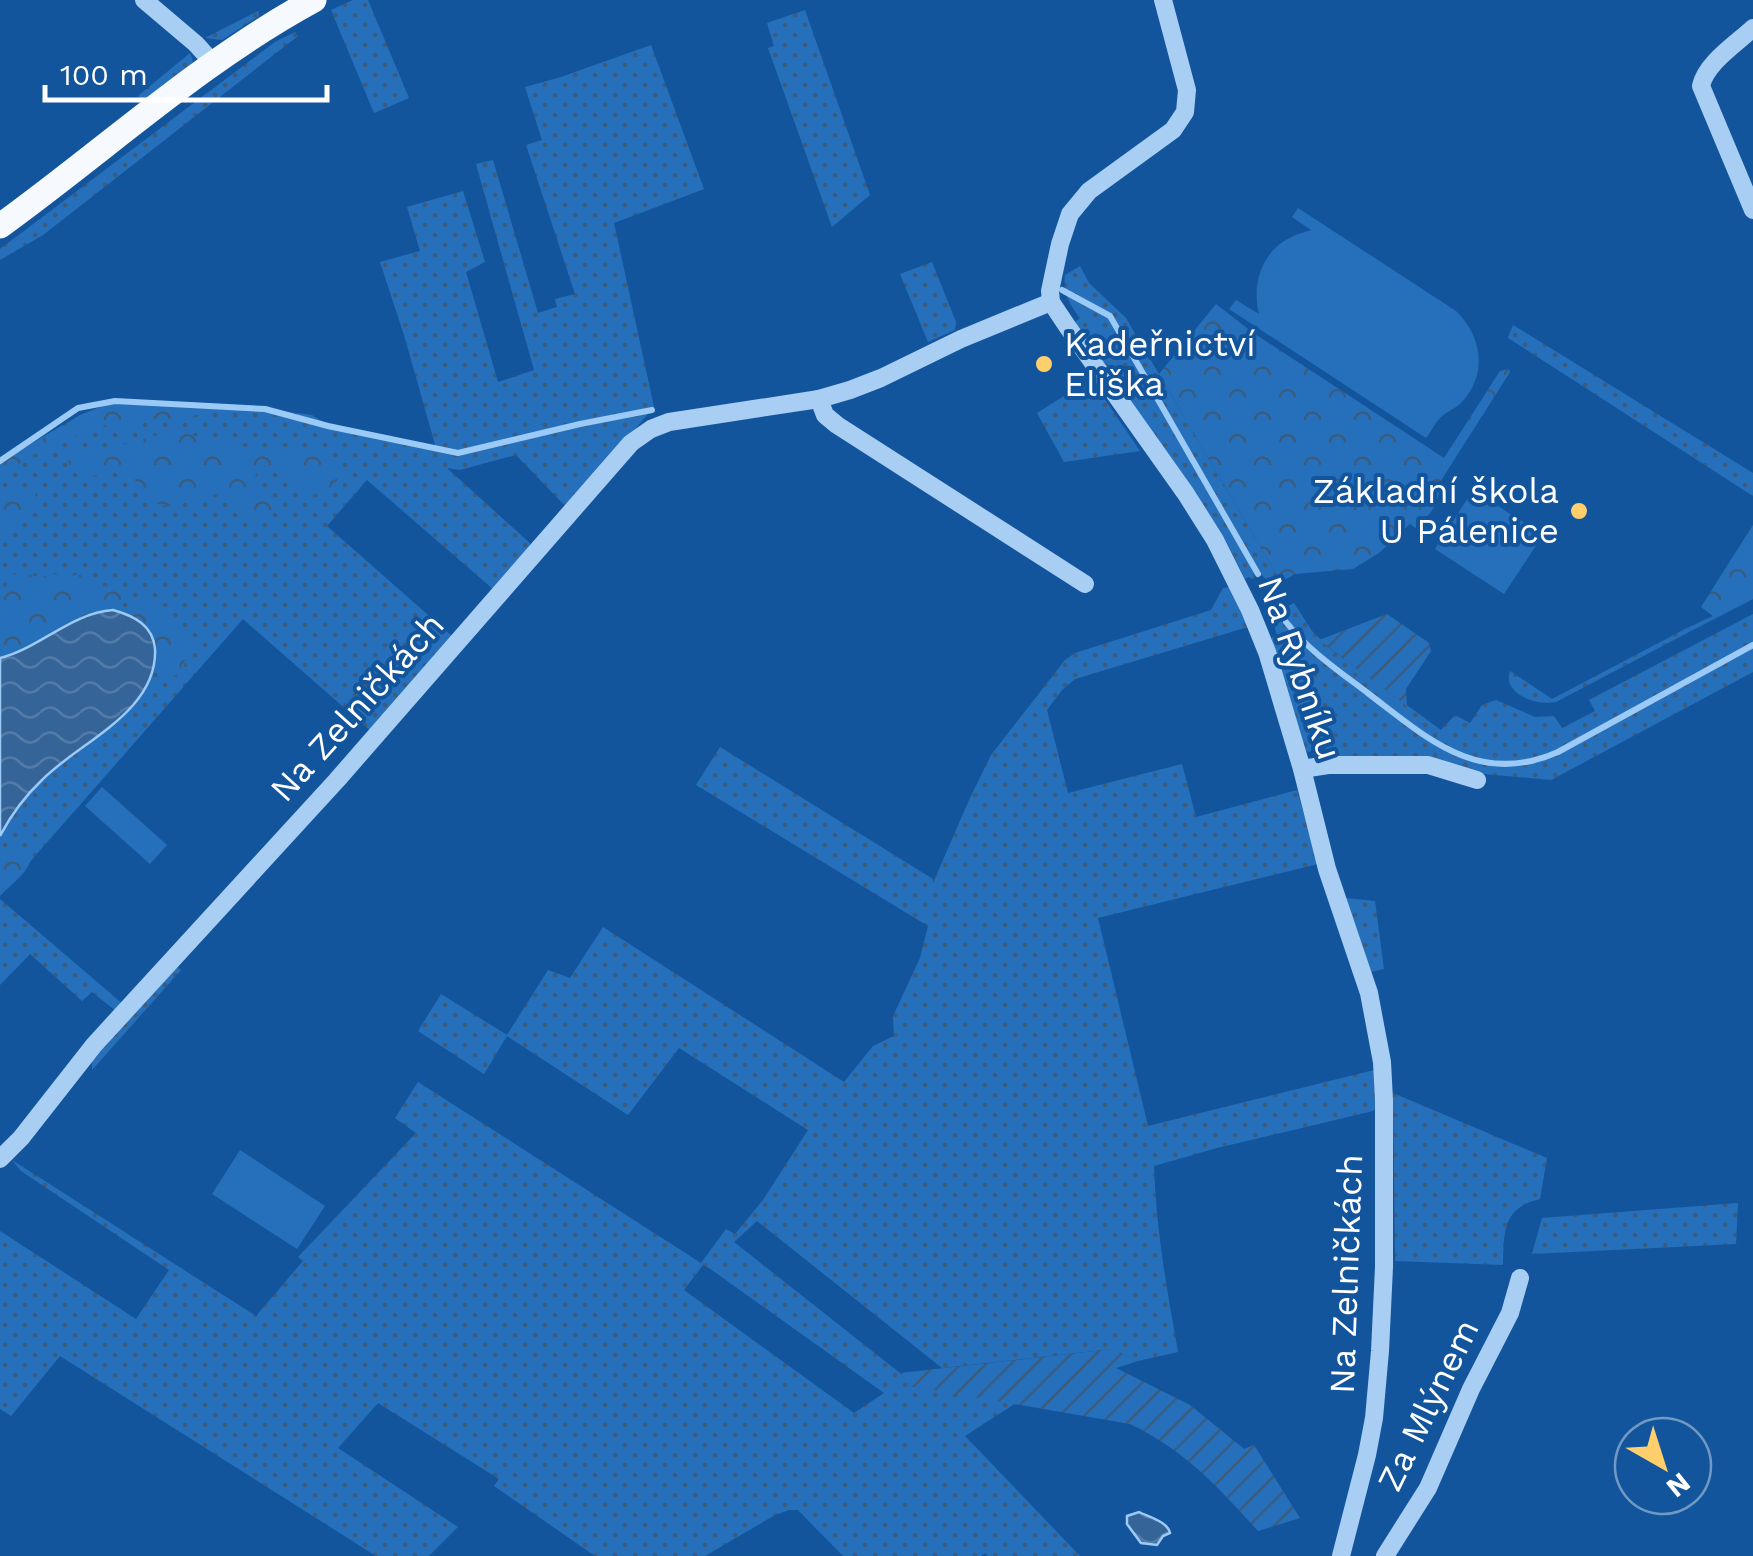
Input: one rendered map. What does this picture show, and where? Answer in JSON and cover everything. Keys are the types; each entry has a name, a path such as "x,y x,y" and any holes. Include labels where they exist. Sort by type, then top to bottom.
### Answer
{"main road":[{"path":"0,226 214,64 314,0"}],"street":[{"path":"144,0 214,64"},
{"path":"1052,288 1066,224 1080,200 1173,130 1185,112 1187,90 1163,0"},
{"path":"1753,28 1706,72 1701,86 1753,210"},
{"name":"Na Zelničkách","path":"0,1159 94,1045 337,780 631,442 669,422 819,399 881,378 962,339 1052,288"},
{"name":"Na Rybníku","path":"1052,288 1230,568 1268,652 1327,868 1369,992"},
{"path":"819,399 825,415 842,428 1078,572"},
{"path":"1302,769 1328,765 1428,765 1478,780"},
{"name":"Na Zelničkách","path":"1341,1556 1367,1455 1380,1351 1384,1100 1381,1051 1369,992"},
{"name":"Za Mlýnem","path":"1385,1556 1428,1488 1510,1313 1520,1278"}],"green space":[{"path":"353,0 368,0 409,98 374,113 331,10"},
{"path":"805,10 870,195 832,227 768,48 774,46 767,23"},
{"path":"258,11 259,16 222,40 205,38"},
{"path":"295,32 298,36 43,235 0,260 0,249 275,42"},
{"path":"651,45 704,189 614,223 654,407 567,508 516,455 460,470 447,468 533,546 494,590 367,480 327,526 453,637 372,732 243,619 0,896 0,836 13,814 43,778 111,727 139,697 82,617 23,651 0,658 0,462 80,415 115,401 312,415 328,425 436,448 380,262 420,251 407,207 463,191 485,262 466,272 498,382 534,370 476,164 493,160 538,313 557,307 555,299 575,294 526,145 542,140 525,87"},
{"path":"190,53 193,61 187,70 144,103 138,96"},
{"path":"1298,208 1456,311 1472,333 1479,357 1475,381 1460,404 1440,418 1426,438 1229,309 1236,300 1259,314 1258,278 1268,257 1285,241 1311,230 1292,217"},
{"path":"932,262 956,322 955,330 928,342 900,274"},
{"path":"1080,266 1089,283 1126,318 1281,582 1274,586 1260,574 1245,579 1226,541 1184,476 1075,322 1080,318 1068,298 1065,275"},
{"path":"1216,304 1252,332 1444,458 1500,371 1510,372 1442,479 1434,507 1415,528 1410,524 1379,553 1353,569 1295,574 1281,582 1159,374"},
{"path":"1513,325 1753,473 1753,496 1508,338"},
{"path":"1091,379 1140,451 1064,462 1037,413"},
{"path":"115,401 223,407 183,417 142,418 130,429 105,425 43,449 0,476 0,463"},
{"path":"174,431 242,447 282,447 332,454 339,477 331,491 308,496 289,477 263,466 255,475 273,504 270,524 251,515 228,495 206,494 173,507 148,502 130,472 104,472 96,476 68,464 69,456 77,451 95,452"},
{"path":"35,489 37,509 0,542 0,500 13,491"},
{"path":"1473,490 1543,535 1504,594 1435,549"},
{"path":"1753,525 1753,599 1691,631 1687,628 1713,616 1701,607"},
{"path":"55,574 67,579 77,574 119,591 123,596 116,608 125,610 146,602 165,608 193,642 186,653 183,672 174,676 153,672 154,644 145,627 121,614 104,612 69,623 0,657 0,596 13,575 39,577"},
{"path":"1230,587 1248,627 1075,679 1047,710 1068,793 1182,764 1196,817 1297,790 1318,864 1098,918 1148,1126 1374,1070 1376,1107 1373,1111 1154,1166 1166,1283 1178,1352 1138,1361 1112,1349 942,1368 757,1221 734,1242 900,1373 910,1386 1016,1403 965,1436 1080,1556 843,1556 798,1510 789,1510 705,1556 595,1556 494,1486 499,1479 378,1403 338,1448 458,1527 429,1556 376,1556 60,1356 11,1416 0,1409 0,1231 136,1319 169,1270 21,1171 12,1160 256,1316 303,1261 298,1257 416,1133 395,1118 418,1082 701,1263 726,1229 735,1234 763,1200 808,1130 679,1048 628,1115 507,1036 484,1074 418,1031 441,994 507,1035 548,970 570,978 603,927 844,1082 873,1046 894,1036 893,1016 920,958 928,926 696,785 720,747 933,879 933,883 991,755 1065,660 1075,653 1211,610 1223,588","holes":["703,1265 884,1393 854,1413 684,1290"]},
{"path":"1294,603 1329,648 1441,730 1455,715 1470,723 1482,705 1496,700 1535,717 1554,716 1562,728 1595,711 1589,700 1753,614 1753,672 1551,780 1337,761 1325,748 1305,750 1271,638 1277,635 1273,615 1283,622 1287,619 1284,608"},
{"path":"1387,614 1429,643 1431,651 1406,689 1407,706 1319,640"},
{"path":"1687,628 1691,631 1556,702 1523,697 1511,686 1510,671 1552,699"},
{"path":"102,787 167,845 150,864 85,806"},
{"path":"19,849 31,852 29,865 0,896 1,862"},
{"path":"1346,898 1375,901 1384,969 1371,972"},
{"path":"0,899 124,1005 116,1011 92,992 82,1001 30,954 0,985"},
{"path":"177,967 181,970 92,1070 92,1057"},
{"path":"1393,1093 1547,1158 1540,1199 1518,1208 1508,1223 1503,1265 1395,1261"},
{"path":"240,1150 325,1206 297,1249 212,1194"},
{"path":"1738,1203 1736,1244 1532,1254 1542,1218"},
{"path":"1113,1349 1138,1361 1116,1368 1190,1405 1244,1449 1254,1445 1300,1518 1258,1531 1184,1458 1130,1424 910,1386 900,1373"}],"water":[{"path":"113,610 141,623 151,634 155,649 153,671 144,691 114,724 36,786 0,836 0,658 83,617"},
{"path":"1139,1512 1169,1529 1170,1533 1157,1545 1141,1543 1127,1524 1127,1516"}],"waterway":[{"path":"1062,290 1110,316 1258,574"},
{"path":"0,461 78,408 115,401 265,409 458,453 652,410"},
{"path":"1286,622 1325,660 1412,727 1456,753 1503,764 1558,752 1753,645"}],"place":[{"name":"Kadeřnictví Eliška","path":"1044,364"},
{"name":"Základní škola U Pálenice","path":"1579,511"}]}
